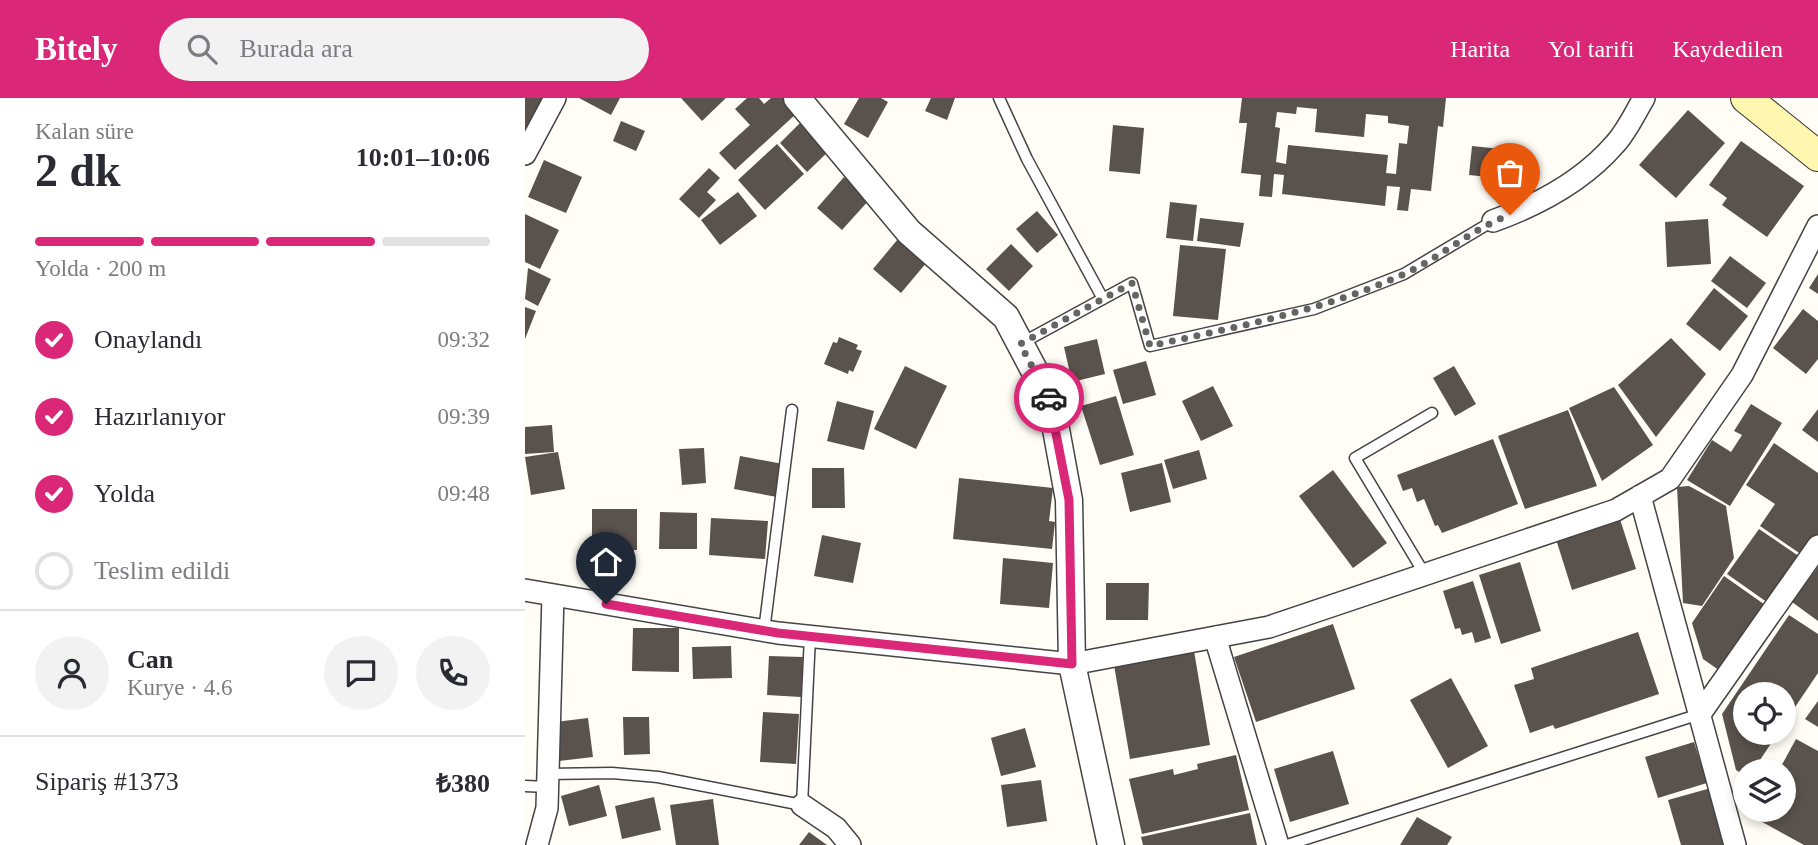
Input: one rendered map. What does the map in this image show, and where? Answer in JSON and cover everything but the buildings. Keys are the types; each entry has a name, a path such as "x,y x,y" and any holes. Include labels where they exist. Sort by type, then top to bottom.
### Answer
{"main road":[{"path":"1746,98 1818,156"}],"street":[{"path":"525,154 555,98"},
{"path":"797,98 909,232 1006,317 1051,402 1069,500 1072,664 1111,845"},
{"path":"1493,221 1527,209 1574,182 1616,143 1644,98"},
{"path":"525,590 764,631 1072,664 1269,627 1616,510 1670,478 1742,375 1818,226"},
{"path":"1640,496 1735,845"},
{"path":"1700,714 1818,546"},
{"path":"537,845 547,808 554,595"},
{"path":"1215,637 1278,845"},
{"path":"802,805 836,828 850,845"}],"lane":[{"path":"999,98 1027,159 1103,299"},
{"path":"1020,344 1132,283 1150,346 1314,309 1404,274 1493,221"},
{"path":"764,631 792,411"},
{"path":"1424,573 1355,458 1433,413"},
{"path":"525,786 612,773 658,777 802,805 810,636"},
{"path":"1287,845 1700,714"}],"way so far":[{"path":"1049,398 1020,344 1132,283 1150,346 1314,309 1404,274 1493,221 1510,215"}],"route":[{"path":"606,604 778,633 1072,664 1069,500 1049,398"}]}
